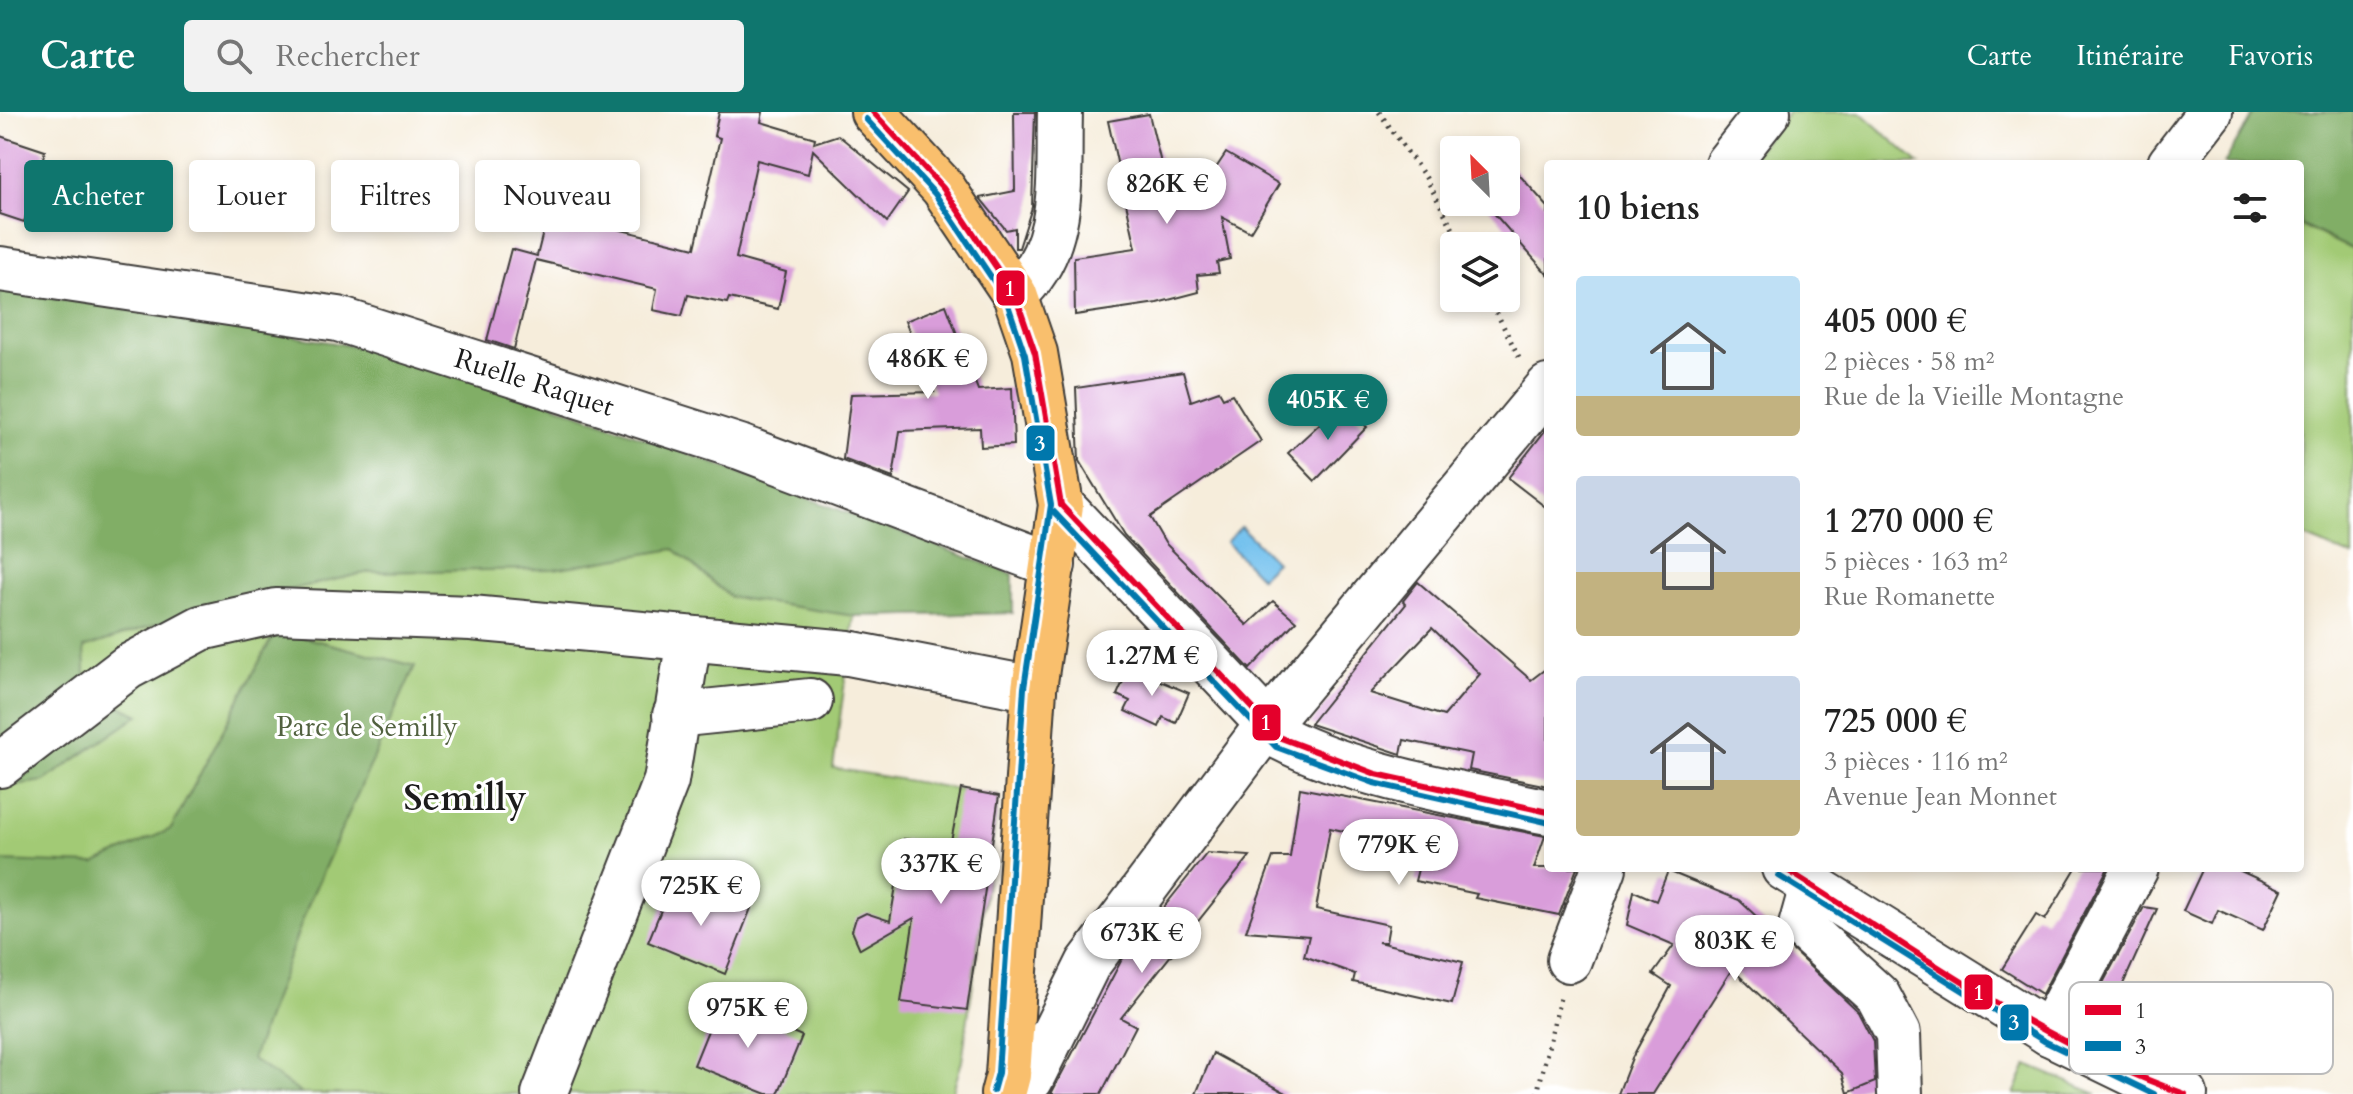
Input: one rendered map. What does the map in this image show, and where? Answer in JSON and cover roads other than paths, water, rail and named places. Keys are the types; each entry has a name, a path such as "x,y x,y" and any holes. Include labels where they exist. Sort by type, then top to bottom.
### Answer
{"main road":[{"path":"873,112 943,188 1015,295 1035,353 1061,505 1034,689 1010,1060 1003,1094"}],"street":[{"path":"1015,295 1032,280 1057,229 1060,112"},
{"path":"1730,160 1768,112"},
{"path":"2173,160 2210,112"},
{"name":"Ruelle Raquet","path":"0,269 338,319 740,447 1053,565"},
{"path":"1017,1094 1031,1079 1088,964 1268,724 1544,392"},
{"path":"1061,505 1281,738 1318,756 1468,796 1544,811"},
{"path":"0,765 128,667 201,628 276,611 471,618 848,653 1034,689"},
{"path":"544,1094 666,781 689,639"},
{"path":"675,715 810,701"},
{"path":"1569,960 1602,872"},
{"path":"2076,982 2134,872"},
{"path":"1799,876 2069,1043"},
{"path":"1799,876 1801,926 1878,996 1898,1034 1900,1094"},
{"path":"2049,1033 2069,995"},
{"path":"2134,1074 2185,1094"}],"water":[{"path":"1241,527 1276,562 1260,577 1226,542"}],"district":[{"name":"Semilly","path":"465,797"}],"park label":[{"name":"Parc de Semilly","path":"367,726"}]}
